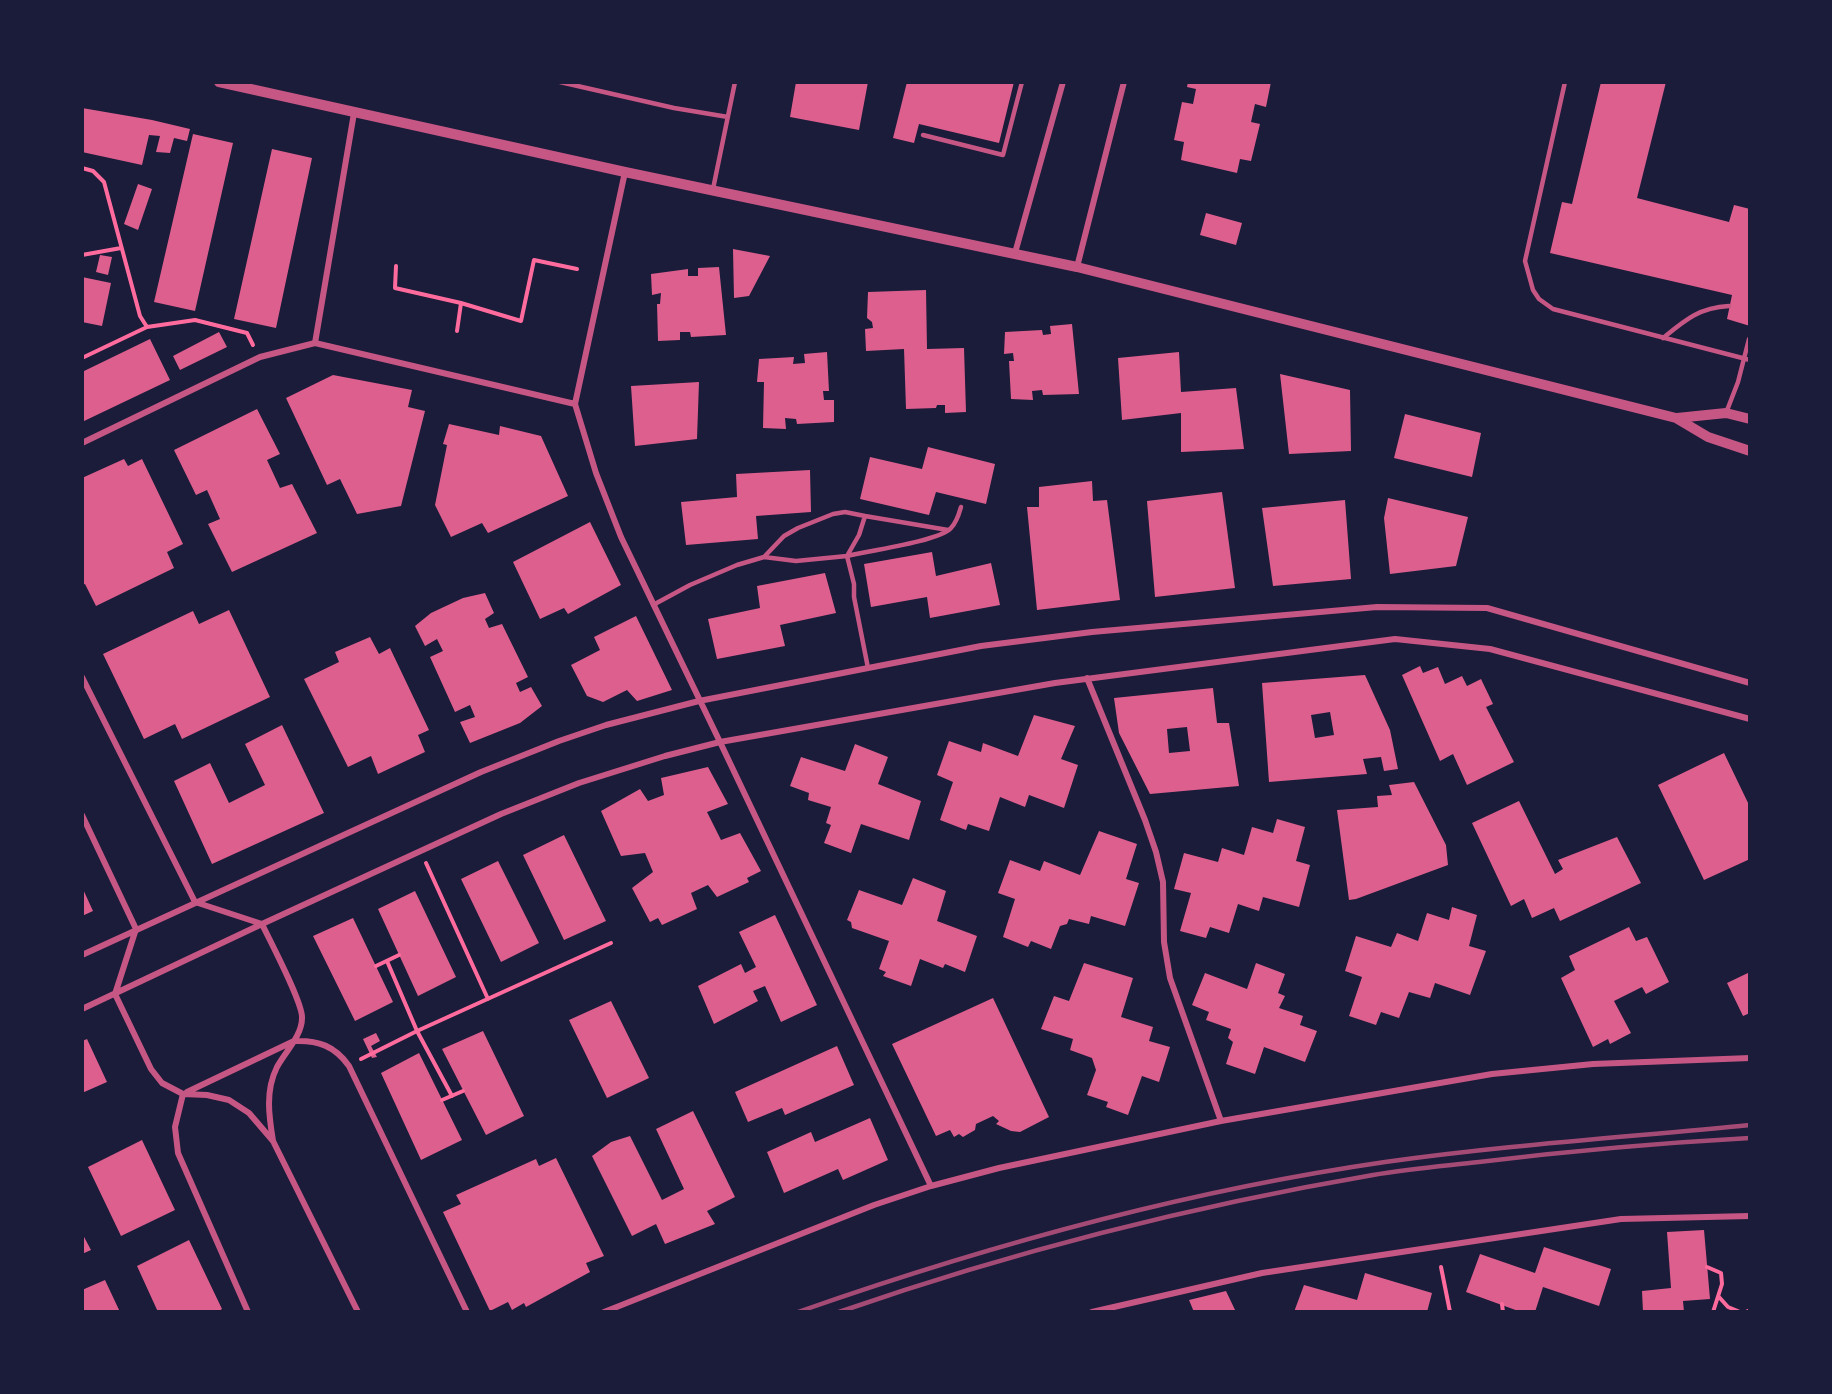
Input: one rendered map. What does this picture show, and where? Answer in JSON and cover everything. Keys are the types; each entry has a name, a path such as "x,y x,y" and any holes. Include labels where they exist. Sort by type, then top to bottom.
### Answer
{"street":[{"path":"219,82 625,172 1077,267 1676,418 1708,437 1749,451"},
{"path":"1015,253 1063,82"},
{"path":"1077,267 1124,82"},
{"path":"315,343 354,113"},
{"path":"625,172 576,404 601,488 653,605 932,1186"},
{"path":"82,443 260,357 315,343 576,404"},
{"path":"1676,418 1726,413 1749,419"},
{"path":"82,955 519,757 606,725 699,701 997,644 1142,627 1377,607 1487,608 1749,683"},
{"path":"82,1010 501,814 579,783 665,756 720,742 1088,678 1395,639 1490,649 1749,719"},
{"path":"82,677 195,902 262,924 302,1011 303,1019 300,1027 276,1069 270,1086 268,1107 273,1141"},
{"path":"1088,678 1156,852 1162,882 1164,942 1170,978 1221,1121"},
{"path":"82,815 136,929 115,994 154,1073 168,1087 183,1094 207,1095 229,1100 249,1113 273,1141 358,1311"},
{"path":"183,1094 294,1041 314,1042 338,1052 349,1066 467,1311"},
{"path":"604,1311 874,1205 999,1168 1221,1121 1536,1068 1602,1063 1749,1058"},
{"path":"183,1094 175,1127 178,1153 248,1311"},
{"path":"1092,1311 1262,1273 1609,1220 1749,1215"}],"lane":[{"path":"560,82 674,108 728,117"},
{"path":"713,190 735,82"},
{"path":"923,135 1003,155 1022,82"},
{"path":"1565,82 1525,261 1533,290 1539,299 1553,309 1747,359"},
{"path":"1663,338 1693,314 1713,307 1729,306"},
{"path":"1726,413 1747,359 1749,339"},
{"path":"653,605 699,581 737,565 764,557 796,561 847,556 931,537 950,530 961,507"},
{"path":"764,557 784,536 798,528 833,514 845,512 950,530"},
{"path":"865,516 859,535 847,556 868,668"}],"path":[{"path":"82,168 93,171 104,182 140,316 147,327"},
{"path":"82,255 121,248"},
{"path":"396,266 395,288 461,303 521,321 534,260 577,268"},
{"path":"457,331 461,303"},
{"path":"82,358 147,327 195,321 246,333"},
{"path":"420,851 488,999"},
{"path":"373,1052 611,943"},
{"path":"376,966 399,956"},
{"path":"387,961 417,1031 452,1096"},
{"path":"442,1100 463,1091"},
{"path":"1441,1267 1450,1311"},
{"path":"1707,1267 1721,1273 1722,1284 1713,1311"},
{"path":"1719,1296 1728,1307 1740,1311"},
{"path":"1502,1305 1503,1311"}],"building":[{"path":"796,82 868,82 859,130 790,117"},
{"path":"907,82 1014,82 999,143 919,124 914,143 893,138"},
{"path":"1188,82 1271,82 1266,107 1255,104 1251,122 1260,124 1251,161 1240,159 1237,173 1181,160 1184,142 1174,140 1182,102 1193,104 1196,89 1187,87"},
{"path":"1601,82 1666,82 1637,198 1729,222 1734,205 1750,209 1750,326 1727,319 1732,295 1550,253 1562,202 1572,204"},
{"path":"82,108 190,129 187,141 174,138 170,153 156,152 160,136 149,135 142,165 82,152"},
{"path":"193,134 233,143 195,311 154,302"},
{"path":"272,149 312,158 276,328 234,319"},
{"path":"138,184 152,189 138,230 124,224"},
{"path":"1206,213 1242,223 1236,245 1200,235"},
{"path":"733,249 770,256 749,296 734,298"},
{"path":"100,255 112,257 108,275 96,272"},
{"path":"719,267 726,335 691,337 690,332 680,332 680,340 658,341 657,304 660,304 661,293 652,295 651,274 688,269 688,276 698,276 698,268"},
{"path":"82,277 111,283 102,326 82,322"},
{"path":"926,290 927,349 964,348 966,412 945,413 945,405 937,405 936,408 906,409 904,349 866,351 865,329 873,328 872,322 867,318 868,292"},
{"path":"1072,324 1079,394 1043,395 1042,390 1032,391 1033,400 1011,399 1009,361 1014,361 1013,353 1004,354 1005,332 1042,330 1043,335 1051,334 1050,326"},
{"path":"219,332 227,347 180,370 173,356"},
{"path":"150,339 170,380 82,422 82,372"},
{"path":"827,352 829,391 823,391 824,400 834,400 834,422 797,424 796,419 785,418 786,429 763,428 764,382 757,382 759,359 794,357 793,364 805,363 804,354"},
{"path":"1179,352 1181,392 1236,388 1244,449 1181,452 1181,413 1122,420 1118,358"},
{"path":"1280,374 1350,390 1351,451 1289,454"},
{"path":"333,375 412,390 408,407 425,411 401,506 357,514 340,479 327,485 286,398"},
{"path":"699,382 697,439 635,446 631,386"},
{"path":"257,409 280,454 267,460 280,488 292,484 317,533 232,572 208,524 220,519 207,490 196,495 174,450"},
{"path":"1405,414 1481,433 1472,477 1394,458"},
{"path":"449,424 499,435 500,426 541,436 568,496 488,533 482,523 451,537 435,505 447,445 443,444"},
{"path":"928,447 995,464 986,504 936,492 929,515 860,499 870,457 922,469"},
{"path":"124,459 128,466 142,459 183,544 167,552 174,568 96,606 85,584 82,585 82,478"},
{"path":"810,470 811,512 756,516 758,539 686,545 681,502 737,497 736,474"},
{"path":"1092,481 1093,501 1107,500 1120,600 1037,610 1027,507 1039,507 1039,487"},
{"path":"1222,492 1235,588 1155,597 1147,501"},
{"path":"1388,498 1468,517 1456,566 1390,574 1384,518"},
{"path":"1345,500 1351,579 1273,586 1262,508"},
{"path":"590,522 621,585 568,614 564,608 540,619 513,562"},
{"path":"932,552 936,576 991,563 1000,605 930,618 927,597 871,607 864,564"},
{"path":"825,573 836,613 780,625 785,646 717,659 708,619 760,608 757,586"},
{"path":"485,593 494,613 485,619 489,628 502,624 528,677 516,683 520,692 531,687 542,706 520,723 470,743 460,722 475,717 470,705 455,712 430,657 443,651 437,639 425,646 415,626 431,613 463,598"},
{"path":"229,610 270,697 182,739 175,724 144,739 103,654 193,611 199,624"},
{"path":"636,616 672,690 637,701 627,690 603,702 587,696 571,665 600,650 594,637"},
{"path":"370,637 379,654 390,648 429,730 418,735 425,752 378,774 371,756 348,767 304,679 339,662 335,652"},
{"path":"1420,666 1423,673 1438,667 1445,684 1462,676 1467,686 1481,679 1493,704 1486,707 1514,762 1467,785 1453,754 1440,761 1402,675"},
{"path":"1365,675 1390,730 1398,769 1384,771 1381,757 1363,759 1367,774 1269,782 1262,683","holes":["1330,712 1334,735 1315,738 1311,715"]},
{"path":"1213,688 1217,723 1229,723 1239,786 1150,794 1119,733 1114,698","holes":["1187,727 1190,751 1169,753 1167,729"]},
{"path":"1034,715 1075,726 1061,759 1078,765 1064,808 1029,795 1025,807 1000,797 989,831 968,824 966,830 940,820 953,782 937,775 949,741 981,752 983,743 1018,756"},
{"path":"282,725 324,813 212,864 174,781 210,763 229,803 265,785 245,744"},
{"path":"855,744 888,757 878,784 921,801 909,840 861,824 851,853 824,843 831,825 826,823 831,807 808,800 809,793 790,786 801,757 845,771"},
{"path":"1724,753 1750,807 1750,859 1704,880 1658,785"},
{"path":"708,767 728,804 707,812 721,840 740,833 761,871 747,878 749,882 717,897 708,885 691,893 697,909 662,925 658,918 650,922 632,888 653,872 645,853 621,856 601,811 640,789 648,801 664,795 661,778"},
{"path":"1414,782 1446,845 1448,865 1349,900 1337,810 1378,807 1377,796 1392,795 1389,785"},
{"path":"1519,801 1555,874 1563,869 1558,860 1617,837 1641,883 1560,921 1554,908 1532,918 1524,899 1511,906 1472,823"},
{"path":"1277,819 1305,827 1296,861 1310,865 1299,907 1263,897 1259,911 1238,904 1229,933 1210,927 1206,938 1180,931 1191,893 1174,889 1184,853 1218,862 1222,848 1244,855 1252,827 1273,833"},
{"path":"1099,831 1137,844 1126,879 1139,883 1125,926 1091,916 1089,924 1069,919 1067,924 1060,926 1051,949 1031,941 1028,947 1003,937 1015,899 998,893 1010,860 1040,871 1044,861 1080,875"},
{"path":"564,835 606,921 564,940 523,855"},
{"path":"498,861 539,943 501,962 461,879"},
{"path":"913,878 946,891 937,921 977,936 965,972 945,964 943,968 920,959 911,986 883,976 886,972 879,969 889,941 852,928 851,922 847,920 859,890 902,905"},
{"path":"82,887 93,911 82,916"},
{"path":"415,891 456,977 418,996 378,909"},
{"path":"1452,907 1477,915 1469,946 1486,951 1470,995 1435,983 1430,998 1409,992 1399,1018 1381,1012 1376,1025 1349,1016 1362,977 1345,971 1356,936 1391,947 1397,933 1418,941 1427,913 1449,920"},
{"path":"775,915 817,1005 781,1022 765,986 753,991 758,1001 714,1024 698,986 741,964 745,973 756,967 739,932"},
{"path":"353,918 393,1002 355,1021 313,936"},
{"path":"1629,927 1636,941 1647,937 1669,982 1646,994 1642,987 1614,1001 1631,1033 1610,1044 1608,1039 1593,1047 1561,978 1575,970 1569,956"},
{"path":"1084,963 1133,978 1121,1017 1153,1027 1149,1041 1170,1047 1159,1082 1142,1076 1128,1115 1106,1107 1108,1102 1087,1095 1096,1070 1092,1058 1070,1050 1073,1039 1041,1029 1054,996 1069,1001"},
{"path":"1256,963 1285,974 1278,993 1285,996 1279,1008 1303,1016 1300,1025 1317,1031 1305,1062 1264,1047 1255,1074 1226,1064 1233,1042 1228,1038 1231,1029 1206,1020 1209,1012 1192,1005 1205,973 1247,989"},
{"path":"1750,972 1750,1013 1743,1016 1727,983"},
{"path":"993,998 1049,1117 1020,1132 1011,1131 996,1124 999,1121 993,1116 976,1124 975,1130 963,1137 959,1134 954,1137 950,1130 936,1136 892,1044"},
{"path":"611,1001 649,1078 607,1098 569,1020"},
{"path":"483,1031 524,1116 486,1135 442,1049"},
{"path":"376,1033 380,1041 371,1046 377,1057 372,1058 363,1039"},
{"path":"87,1039 107,1082 82,1093 82,1041"},
{"path":"837,1046 854,1085 785,1115 782,1108 748,1122 735,1092"},
{"path":"419,1053 462,1140 421,1160 381,1073"},
{"path":"693,1111 735,1197 707,1211 715,1224 665,1244 656,1224 632,1236 592,1156 611,1142 630,1136 662,1200 684,1189 656,1129"},
{"path":"870,1118 888,1160 843,1180 838,1169 784,1193 767,1152 811,1132 815,1142"},
{"path":"142,1140 175,1210 121,1236 88,1167"},
{"path":"556,1158 604,1256 586,1263 590,1272 526,1307 524,1303 512,1310 508,1302 490,1311 443,1212 461,1204 456,1195 536,1159 539,1166"},
{"path":"1704,1230 1710,1299 1683,1301 1684,1312 1643,1312 1642,1291 1671,1288 1667,1232"},
{"path":"82,1233 91,1250 82,1254"},
{"path":"189,1240 222,1309 217,1312 158,1312 137,1266"},
{"path":"1544,1247 1611,1269 1599,1306 1543,1287 1535,1312 1521,1312 1466,1292 1480,1254 1535,1273"},
{"path":"1365,1273 1432,1293 1427,1312 1294,1312 1304,1285 1357,1300"},
{"path":"105,1280 120,1312 82,1312 82,1290"},
{"path":"1226,1291 1236,1312 1194,1312 1189,1300"}],"railway":[{"path":"798,1312 942,1264 1015,1243 1236,1188 1430,1156 1750,1125"},
{"path":"839,1312 1036,1250 1170,1216 1305,1187 1399,1171 1513,1158 1750,1138"}]}
